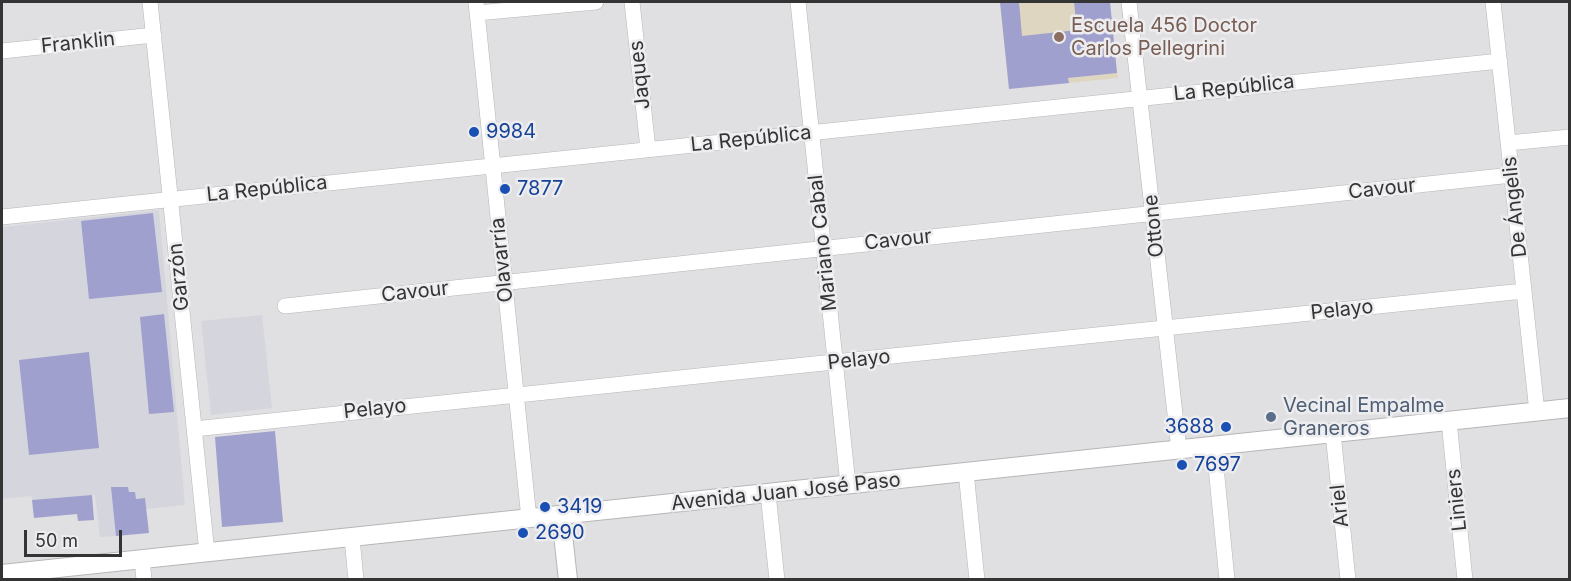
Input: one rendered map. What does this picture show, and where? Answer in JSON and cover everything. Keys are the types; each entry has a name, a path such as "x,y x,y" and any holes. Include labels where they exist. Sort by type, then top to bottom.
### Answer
{"main road":[{"name":"Avenida Juan José Paso","path":"2,574 1569,408"},
{"path":"561,516 568,579"}],"street":[{"name":"Garzón","path":"150,2 207,553"},
{"path":"477,8 596,2"},
{"name":"Jaques","path":"632,2 648,149"},
{"name":"Mariano Cabal","path":"798,2 848,485"},
{"name":"Ottone","path":"1129,2 1179,450"},
{"name":"De Ángelis","path":"1493,2 1537,412"},
{"name":"Olavarría","path":"477,8 529,519"},
{"name":"Franklin","path":"2,51 154,35"},
{"name":"La República","path":"2,217 1500,61"},
{"path":"1508,143 1569,137"},
{"name":"Cavour","path":"285,306 1512,175"},
{"name":"Pelayo","path":"194,429 1524,291"},
{"name":"Liniers","path":"1449,421 1465,579"},
{"name":"Ariel","path":"1333,433 1348,579"},
{"path":"1214,446 1227,579"},
{"path":"966,472 976,579"},
{"path":"768,494 777,579"},
{"path":"352,538 356,579"},
{"path":"142,560 144,579"}],"shaded area":[{"name":"Escuela 456 Doctor Carlos Pellegrini","path":"1000,2 1110,2 1118,78 1009,89"},
{"path":"159,210 185,505 146,509 145,498 136,499 129,492 128,487 112,487 116,536 100,537 95,495 32,500 32,496 2,499 2,227"},
{"path":"262,315 272,408 211,415 201,321"}],"building":[{"name":"Escuela 456 Doctor Carlos Pellegrini","path":"1000,2 1019,2 1022,36 1077,30 1074,2 1110,2 1117,73 1068,78 1069,83 1009,89"},
{"path":"153,213 162,292 89,299 81,221"},
{"path":"164,314 174,412 149,414 140,317"},
{"path":"89,352 99,448 29,455 19,360"},
{"path":"275,431 283,522 222,527 215,437"},
{"path":"111,487 128,487 129,492 135,492 136,499 145,498 149,533 116,536"},
{"path":"92,495 94,520 78,521 77,514 34,518 32,500"}],"place":[{"name":"Escuela 456 Doctor Carlos Pellegrini","path":"1059,37"},
{"name":"9984","path":"474,132"},
{"name":"7877","path":"505,189"},
{"name":"Vecinal Empalme Graneros","path":"1271,417"},
{"name":"3688","path":"1226,427"},
{"name":"7697","path":"1182,465"},
{"name":"3419","path":"545,507"},
{"name":"2690","path":"523,533"}]}
